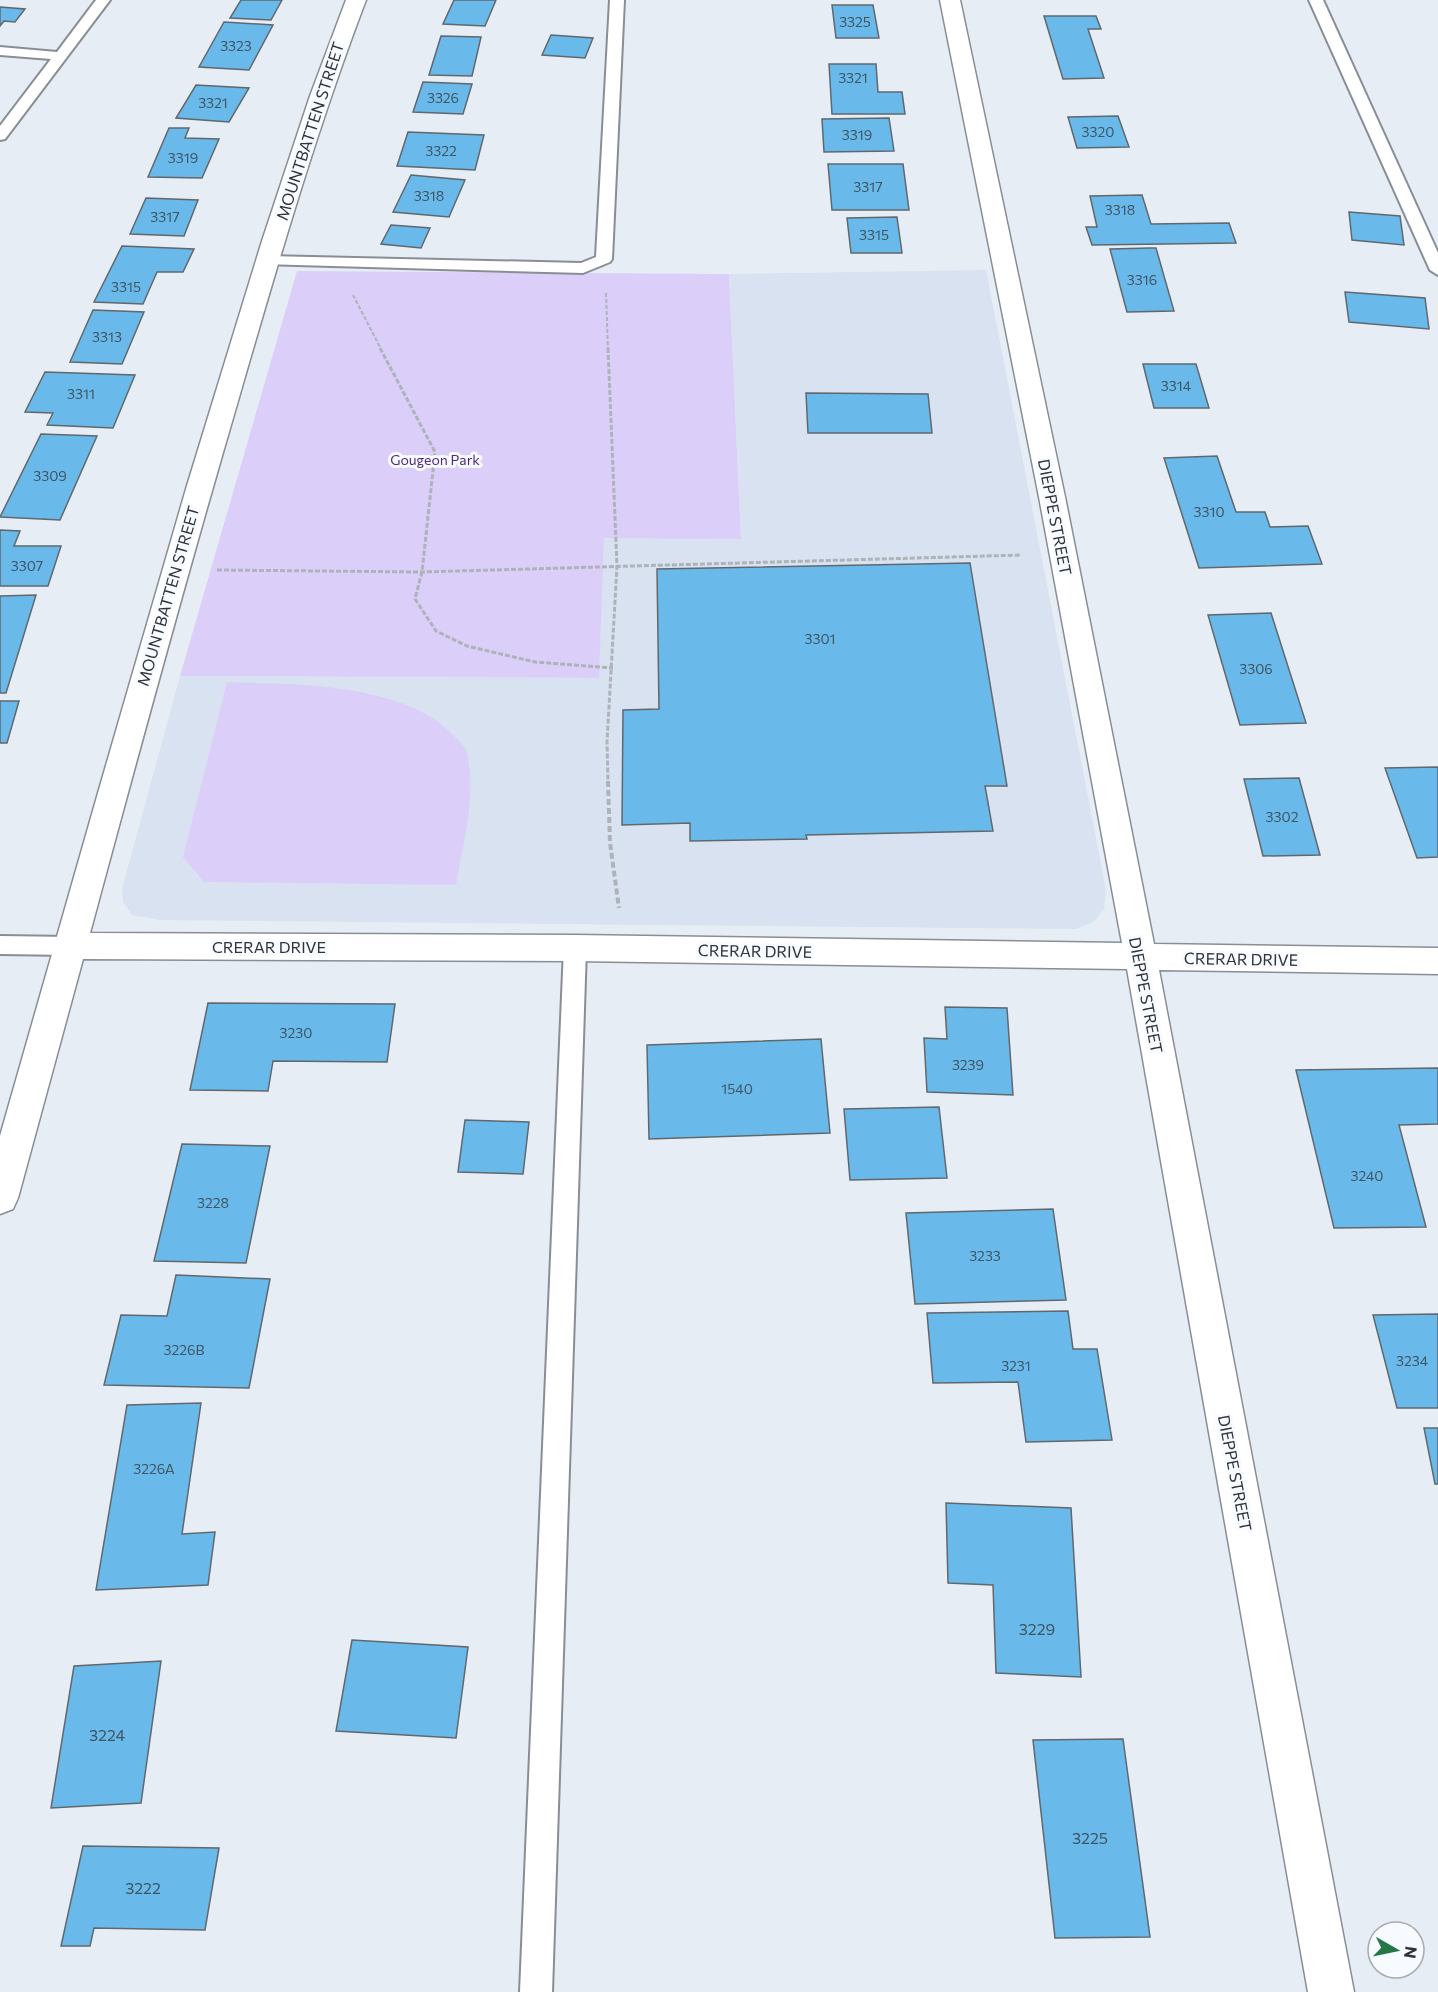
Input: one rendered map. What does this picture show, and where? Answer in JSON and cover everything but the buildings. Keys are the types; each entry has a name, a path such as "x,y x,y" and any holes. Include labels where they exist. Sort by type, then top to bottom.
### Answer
{"street":[{"name":"MOUNTBATTEN STREET","path":"0,1198 174,570 267,261 328,72 356,0"},
{"name":"DIEPPE STREET","path":"950,0 1009,274 1139,957 1331,1992"},
{"name":"CRERAR DRIVE","path":"71,946 575,948 1438,962"}],"lane":[{"path":"0,136 103,0"},
{"path":"267,261 583,268 604,259 617,0"},
{"path":"1316,0 1438,270"},
{"path":"0,51 60,56"},
{"path":"0,945 71,946"},
{"path":"536,1992 575,948"}],"path":[{"path":"604,259 617,566 607,742 610,843 625,949"},
{"path":"336,263 435,452 422,572 415,598 436,631 467,646 535,662 613,668"},
{"path":"174,570 422,572 1062,554"}],"shaded area":[{"path":"986,270 1106,890 1104,909 1093,922 1076,929 160,920 132,915 123,902 122,889 180,676 598,678 603,537 741,539 729,274"}],"green space":[{"name":"Gougeon Park","path":"297,271 729,274 741,539 604,538 599,678 180,676"},
{"path":"227,682 315,686 378,696 407,705 432,718 453,735 466,751 470,769 470,803 456,885 204,882 183,857"}]}
